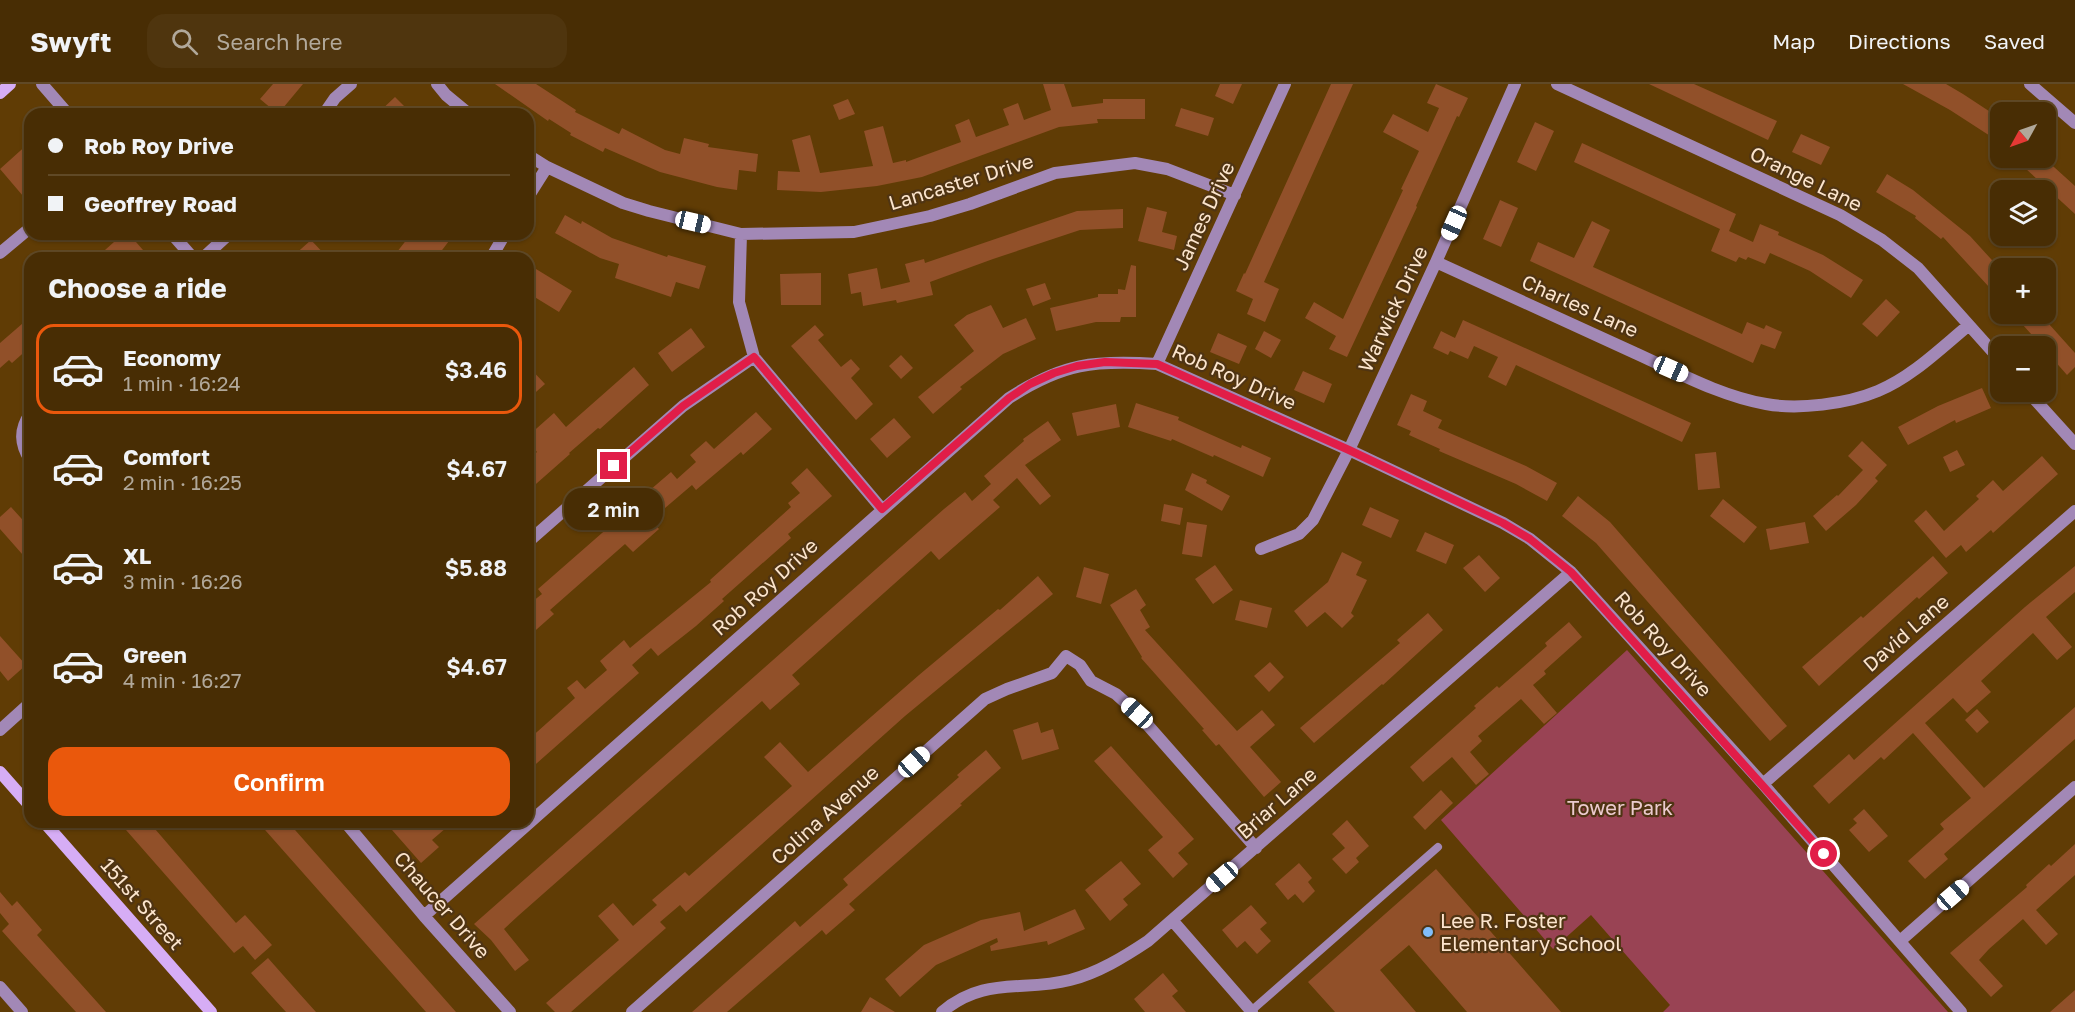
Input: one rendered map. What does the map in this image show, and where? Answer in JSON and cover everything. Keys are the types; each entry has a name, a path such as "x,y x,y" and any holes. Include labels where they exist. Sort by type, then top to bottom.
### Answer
{"street":[{"path":"0,93 10,84"},
{"path":"42,84 63,108"},
{"path":"328,108 335,98 351,84"},
{"path":"437,84 462,108"},
{"name":"James Drive","path":"1157,364 1285,84"},
{"name":"Warwick Drive","path":"1261,549 1299,534 1313,520 1349,450 1515,84"},
{"name":"Orange Lane","path":"1557,84 1840,215 1882,240 1918,268 1990,349"},
{"path":"2030,84 2075,123"},
{"name":"Lancaster Drive","path":"534,159 623,203 741,234 854,232 930,216 1055,173 1135,163 1167,169 1236,195"},
{"path":"534,188 547,167"},
{"path":"0,253 24,233"},
{"path":"741,234 739,302 754,357 882,509"},
{"path":"177,240 188,252"},
{"path":"210,252 222,240"},
{"name":"Charles Lane","path":"1436,262 1713,388 1769,405 1845,401 1878,391 1935,354 1969,325"},
{"path":"534,537 683,406 754,357"},
{"name":"Rob Roy Drive","path":"534,818 1009,398 1030,384 1054,373 1086,365 1105,362 1157,364 1349,450 1503,523 1530,539 1571,572 1763,784 1961,1012"},
{"path":"2037,402 2075,444"},
{"path":"24,426 21,436 24,444"},
{"name":"David Lane","path":"1763,784 2075,511"},
{"name":"Briar Lane","path":"942,1012 953,1003 982,990 1069,981 1125,956 1148,941 1571,572"},
{"name":"Colina Avenue","path":"632,1012 985,699 1052,673 1066,656 1080,665 1091,681 1116,694 1137,713 1256,848"},
{"path":"0,730 24,708"},
{"path":"0,772 24,800"},
{"path":"1900,941 2075,787"},
{"name":"151st Street","path":"49,828 211,1012"},
{"name":"Chaucer Drive","path":"350,828 424,916 510,1012"},
{"name":"Rob Roy Drive","path":"424,916 523,828"},
{"path":"1172,920 1252,1011"},
{"path":"0,987 22,1012"}],"lane":[{"path":"1252,1011 1438,847"}],"green space":[{"name":"Tower Park","path":"1627,650 1948,1012 1663,1012 1670,1005 1591,915 1553,949 1441,820"}],"building":[{"path":"273,84 303,84 283,108 271,108 260,99"},
{"path":"495,84 536,84 576,110 575,112 619,134 622,128 665,150 680,154 684,138 709,144 708,147 758,154 756,172 739,170 737,190 660,172 605,148 603,152 570,135 571,133 549,119 548,121 534,111 534,108 529,108"},
{"path":"1043,84 1064,84 1072,107 1103,103 1103,99 1145,99 1145,119 1097,119 1098,123 1059,127 922,177 877,186 821,192 777,190 778,171 800,172 792,140 810,135 820,173 873,166 864,131 883,126 893,163 906,160 906,162 961,142 955,125 969,119 976,137 1009,125 1003,109 1018,103 1024,120 1051,110"},
{"path":"1220,84 1242,84 1233,104 1215,96"},
{"path":"1331,84 1353,84 1264,282 1279,289 1265,322 1247,314 1253,299 1236,291"},
{"path":"1436,84 1468,98 1459,117 1457,116 1347,357 1329,349 1336,336 1305,318 1314,302 1343,319 1419,151 1383,132 1393,114 1428,132 1439,108 1427,103"},
{"path":"1649,84 1694,84 1777,121 1768,140"},
{"path":"1903,84 1946,84 1963,94 1990,112 1990,136"},
{"path":"395,97 406,108 383,108"},
{"path":"848,99 855,114 839,120 833,105"},
{"path":"1181,108 1214,118 1208,136 1175,126"},
{"path":"1535,122 1554,131 1536,171 1517,162"},
{"path":"1801,134 1830,147 1821,165 1792,152"},
{"path":"1582,143 1736,214 1729,231 1753,242 1760,224 1779,232 1778,235 1823,255 1863,280 1851,298 1810,271 1770,253 1765,264 1748,257 1746,260 1739,257 1736,262 1711,251 1720,229 1574,162"},
{"path":"24,147 23,196 0,169"},
{"path":"2025,168 2055,168 2075,186 2075,214 2056,197 2056,180 2038,180"},
{"path":"1887,174 1913,190 1970,236 1990,258 1990,288 1943,237 1941,239 1915,218 1916,216 1876,192"},
{"path":"1500,200 1518,208 1501,247 1483,239"},
{"path":"1147,207 1167,212 1162,232 1177,236 1174,250 1138,241"},
{"path":"1123,209 1123,228 1080,230 993,259 930,282 933,295 897,303 896,300 863,306 861,292 851,294 848,274 877,268 881,289 910,282 905,264 924,259 925,263 1077,211"},
{"path":"565,215 581,224 582,221 612,238 667,257 668,255 706,266 699,289 676,282 671,297 615,278 619,264 600,258 555,233"},
{"path":"1592,221 1610,230 1593,267 1742,334 1747,322 1764,329 1766,325 1782,332 1775,349 1761,344 1753,363 1530,261 1538,242 1574,258"},
{"path":"116,240 134,240 145,252 103,252"},
{"path":"311,240 322,252 298,252"},
{"path":"406,240 449,241 441,252 397,252"},
{"path":"1131,265 1136,266 1136,317 1121,317 1120,322 1096,322 1056,331 1050,308 1098,297 1098,294 1118,294 1118,289 1125,290"},
{"path":"536,269 572,291 559,312 534,297"},
{"path":"821,273 821,305 781,305 780,274"},
{"path":"1045,283 1051,299 1033,306 1026,289"},
{"path":"1886,299 1900,312 1877,337 1862,324"},
{"path":"991,305 1003,328 1026,318 1036,339 1003,354 960,387 962,389 933,414 918,397 974,351 954,325 967,315"},
{"path":"1463,320 1691,423 1682,442 1516,365 1506,386 1488,377 1498,357 1474,346 1468,359 1450,351 1448,355 1433,348 1441,331 1455,338"},
{"path":"24,322 24,352 12,363 9,360 0,368 0,343"},
{"path":"2022,324 2049,324 2075,353 2075,367 2067,375 2056,362 2056,336 2033,336"},
{"path":"815,325 824,335 818,340 841,367 851,359 860,369 851,378 873,404 856,420 791,346"},
{"path":"691,328 705,347 672,372 658,353"},
{"path":"1264,331 1281,340 1271,358 1255,349"},
{"path":"1218,333 1247,346 1239,364 1210,352"},
{"path":"901,355 913,368 901,379 889,366"},
{"path":"634,367 649,385 534,486 534,455 537,452 534,448 534,431 554,413 566,427"},
{"path":"1303,371 1332,384 1324,403 1294,390"},
{"path":"534,372 545,384 534,394"},
{"path":"1982,388 1991,408 1956,423 1955,420 1908,445 1898,427 1938,406"},
{"path":"1411,394 1427,401 1423,411 1442,420 1438,428 1526,466 1557,483 1547,501 1516,484 1439,451 1440,449 1409,435 1411,431 1397,425"},
{"path":"1136,403 1179,417 1178,420 1241,448 1242,445 1271,458 1263,477 1172,439 1171,441 1128,427"},
{"path":"1116,404 1120,427 1077,436 1072,413"},
{"path":"756,412 772,429 743,455 741,452 696,490 692,485 651,520 659,529 633,552 625,544 550,610 554,614 534,632 534,600 542,594 538,589 610,526 608,524 634,501 635,503 671,472 677,479 696,462 690,455 706,441 714,449"},
{"path":"894,418 911,437 887,458 870,439"},
{"path":"1048,421 1061,440 1025,465 1051,496 1040,505 1017,478 993,500 1000,507 939,560 931,551 792,675 800,684 770,710 762,701 518,916 504,929 529,960 515,971 491,940 474,924 944,509 965,492 972,501 991,484 984,476 1024,441 1023,439"},
{"path":"1862,441 1887,465 1875,478 1878,481 1856,505 1826,531 1813,516 1838,496 1863,470 1848,456"},
{"path":"1957,450 1965,465 1950,472 1943,457"},
{"path":"1716,452 1720,488 1698,490 1695,454"},
{"path":"2042,456 2058,474 1993,533 1991,530 1966,552 1961,545 1946,558 1914,521 1926,510 1944,531 1979,499 1976,496 1993,480 2003,491"},
{"path":"807,468 832,496 788,534 791,538 722,599 724,601 696,626 658,656 651,648 632,665 639,673 534,766 534,735 575,698 567,688 577,680 585,689 607,670 600,661 624,640 630,648 711,582 710,580 791,507 788,503 800,493 791,483"},
{"path":"1192,473 1230,496 1222,511 1185,490"},
{"path":"1578,496 1610,522 1787,726 1770,741 1596,543 1562,516"},
{"path":"1723,499 1757,527 1744,543 1710,516"},
{"path":"1164,504 1183,508 1180,525 1161,521"},
{"path":"11,507 24,521 24,556 0,529 0,517"},
{"path":"1370,507 1399,520 1391,538 1362,525"},
{"path":"1187,522 1207,525 1202,557 1182,554"},
{"path":"1805,522 1809,543 1770,550 1766,529"},
{"path":"1425,532 1454,545 1446,564 1416,551"},
{"path":"1342,552 1362,562 1356,575 1367,580 1351,613 1354,616 1342,628 1325,612 1307,627 1294,611 1328,582"},
{"path":"1479,555 1500,578 1485,592 1463,568"},
{"path":"1933,556 1948,573 1919,599 1917,597 1819,686 1802,667 1861,616 1863,618"},
{"path":"1215,565 1233,590 1213,604 1195,579"},
{"path":"2075,566 2075,592 2046,617 2072,647 2057,660 2033,633 1981,681 1991,692 1967,713 1953,698 1925,723 1984,788 2075,707 2075,739 1944,854 1948,859 1925,879 1908,861 1944,829 1940,824 1971,798 1913,733 1884,760 1881,757 1829,804 1813,786 1849,754 1854,760 2025,607"},
{"path":"1084,567 1109,574 1101,604 1076,597"},
{"path":"1038,576 1053,594 905,716 686,912 680,905 660,922 666,928 571,1012 555,1012 546,1003 619,940 598,916 613,903 633,926 657,905 652,900 685,872 689,876 792,786 764,757 780,742 808,772 919,675 998,609 1000,610"},
{"path":"1136,589 1146,605 1140,610 1150,627 1145,630 1237,731 1262,710 1275,725 1250,747 1281,782 1264,797 1219,744 1216,746 1202,730 1204,729 1141,658 1110,605"},
{"path":"1240,600 1272,608 1267,628 1235,620"},
{"path":"1428,613 1443,630 1383,685 1314,743 1300,728 1400,643 1397,640"},
{"path":"1569,622 1582,637 1544,671 1546,674 1533,685 1557,713 1544,724 1521,699 1478,736 1482,741 1470,752 1489,774 1476,785 1452,757 1423,782 1410,767 1476,708 1474,706 1497,686 1499,688 1547,646 1545,643"},
{"path":"0,636 24,663 24,667 8,681 0,671"},
{"path":"1270,662 1284,677 1269,692 1254,676"},
{"path":"1977,709 1989,722 1977,733 1965,720"},
{"path":"1038,722 1041,733 1053,729 1059,749 1022,760 1013,730"},
{"path":"1111,746 1194,839 1178,853 1188,864 1173,878 1148,850 1163,837 1094,761"},
{"path":"986,750 1001,768 849,904 855,910 826,935 822,930 727,1012 692,1012 795,921 800,927 848,885 843,879 959,777 957,775"},
{"path":"1441,790 1453,803 1425,830 1413,817"},
{"path":"1864,809 1888,836 1869,852 1849,830 1857,823 1853,819"},
{"path":"1347,820 1369,846 1356,858 1359,862 1346,874 1332,859 1345,848 1332,834"},
{"path":"124,828 154,828 236,923 245,915 272,945 255,960 243,946 234,953"},
{"path":"263,828 293,828 456,1012 426,1012"},
{"path":"390,828 446,828 432,840 439,847 421,863"},
{"path":"2075,844 2075,875 2036,910 2058,934 2046,945 2023,919 1989,949 1979,960 2003,986 1991,997 1950,953 2027,887 2026,885 2049,864 2051,866"},
{"path":"1121,861 1141,884 1123,899 1128,905 1110,921 1085,890"},
{"path":"1299,863 1312,878 1308,882 1315,891 1303,903 1295,894 1288,900 1275,884"},
{"path":"1436,869 1561,1012 1467,1012 1409,945 1380,970 1416,1012 1335,1012 1308,982"},
{"path":"0,892 12,906 17,901 42,930 37,935 106,1012 76,1012 2,931 9,924 0,913"},
{"path":"1251,905 1267,923 1260,929 1271,941 1257,954 1245,941 1237,948 1222,930"},
{"path":"1075,909 1085,929 1048,945 1047,941 991,951 990,946 998,942 997,938 936,965 900,997 885,979 924,945 981,920 1020,912 1024,931"},
{"path":"268,958 316,1012 286,1012 251,973"},
{"path":"1163,973 1178,991 1172,996 1186,1012 1145,1012 1134,999"},
{"path":"2075,990 2075,1012 2050,1012"},
{"path":"870,997 895,1012 861,1012"}],"place":[{"name":"Lee R. Foster Elementary School","path":"1428,932"}],"route":[{"path":"614,466 683,406 754,357 882,509 1009,398 1030,384 1077,366 1105,362 1157,364 1349,450 1503,523 1530,539 1571,572 1824,854"}]}
